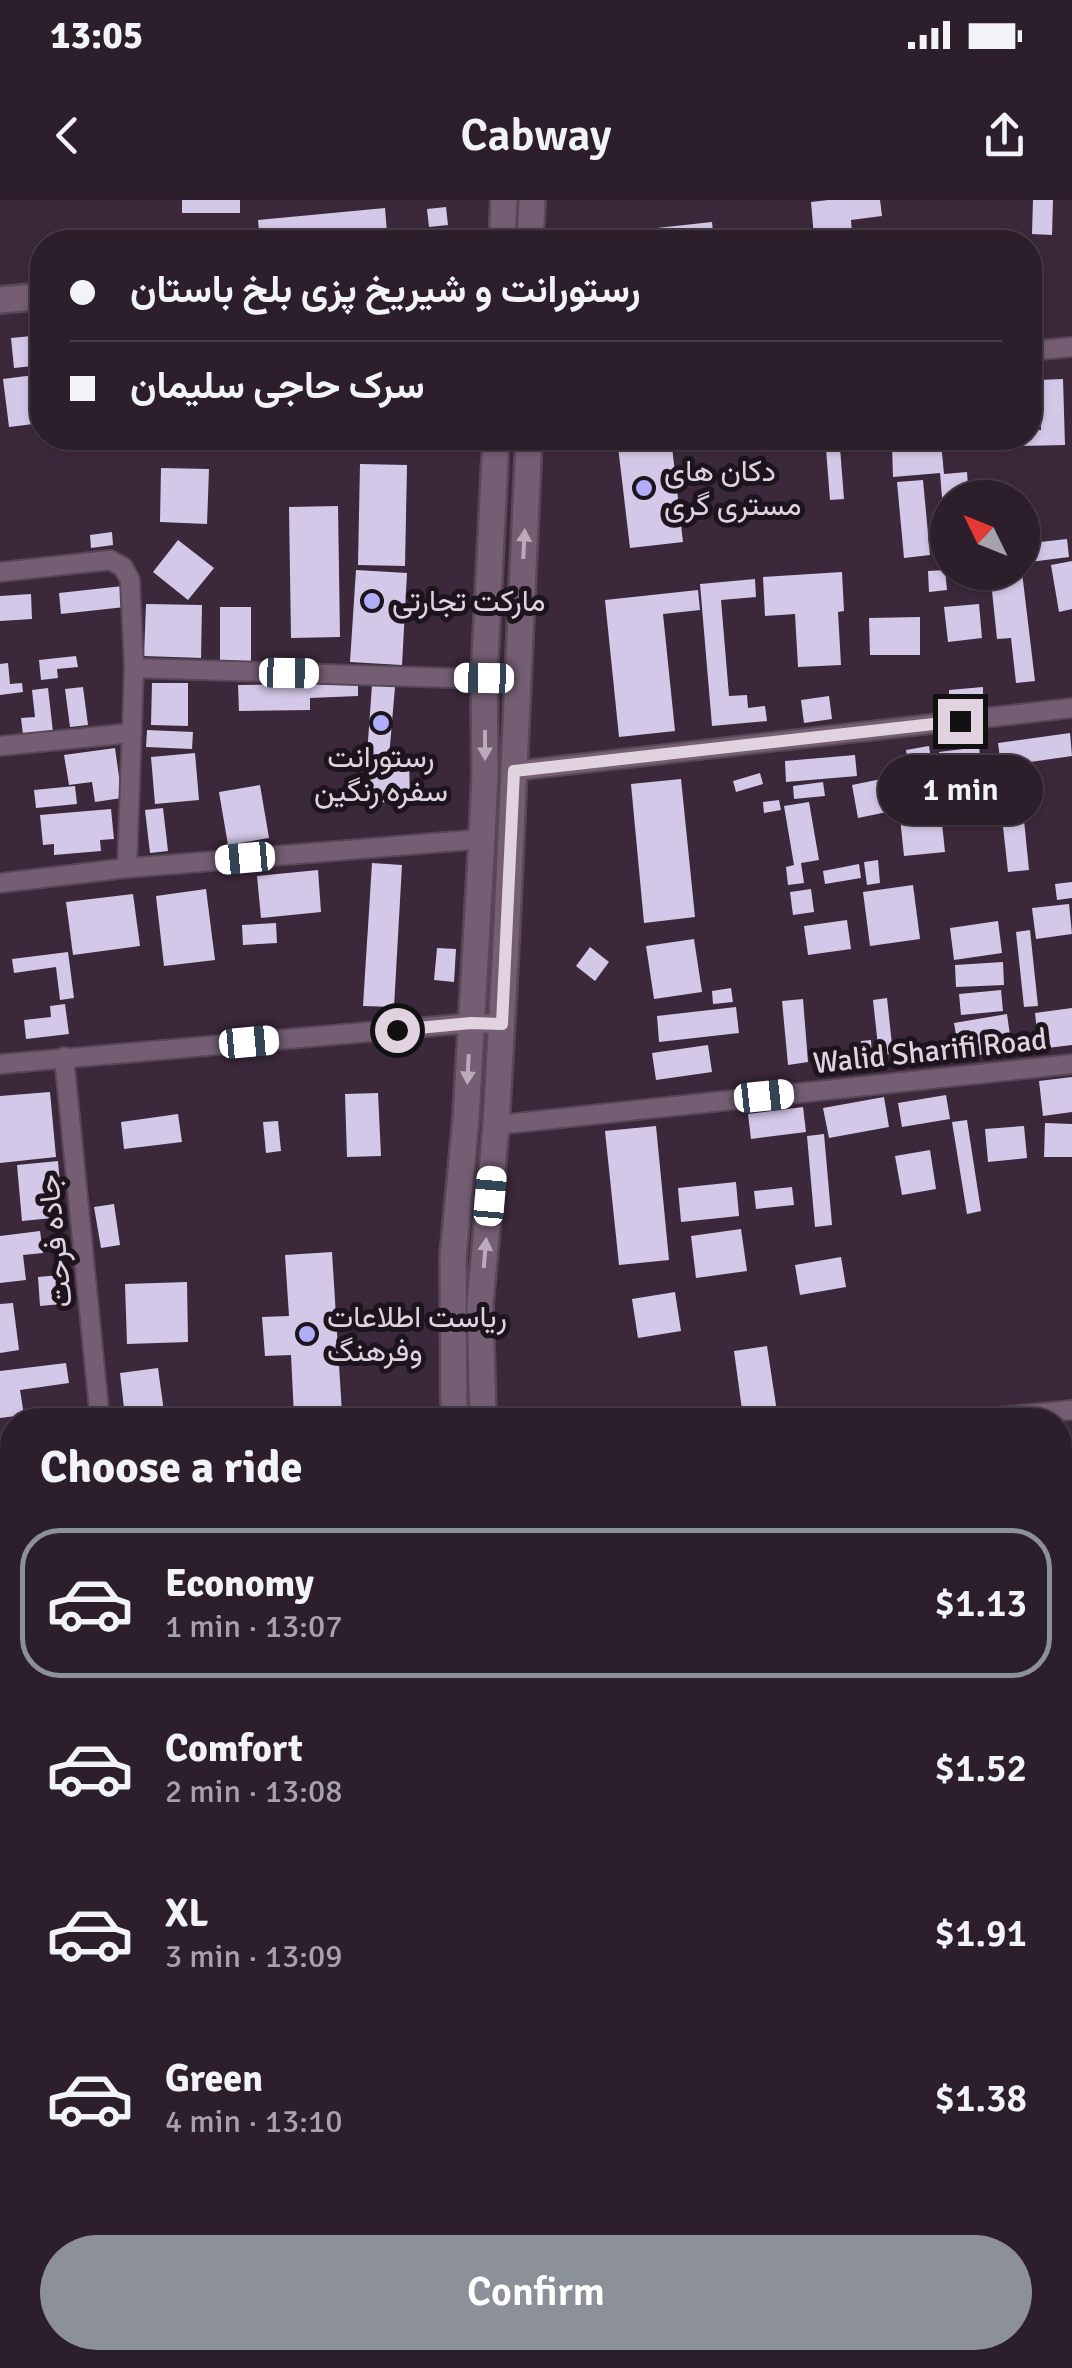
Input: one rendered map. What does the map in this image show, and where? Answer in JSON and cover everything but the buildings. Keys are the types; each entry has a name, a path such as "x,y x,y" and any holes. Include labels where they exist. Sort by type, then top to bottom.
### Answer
{"street":[{"path":"503,230 504,200"},
{"path":"531,230 532,200"},
{"path":"0,300 30,297"},
{"path":"1042,350 1072,347"},
{"path":"454,1408 453,1257 466,1118 482,839 484,678 495,450"},
{"path":"483,1408 480,1304 502,1024 528,450"},
{"path":"0,572 110,560 123,567 130,580 134,668 126,868"},
{"path":"134,668 484,678"},
{"path":"514,771 1072,708"},
{"path":"0,746 132,733"},
{"path":"0,883 126,868 482,839"},
{"path":"0,1064 471,1023 502,1024"},
{"name":"جاده فرحت","path":"64,1057 99,1408"},
{"name":"Walid Sharifi Road","path":"496,1125 1072,1064"}],"place":[{"name":"دکان های مستری گری","path":"644,488"},
{"name":"مارکت تجارتی","path":"372,601"},
{"name":"رستورانت سفره رنگین","path":"381,723"},
{"name":"ریاست اطلاعات وفرهنگ","path":"307,1334"}],"route":[{"path":"397,1030 502,1024 514,771 960,721"}]}
